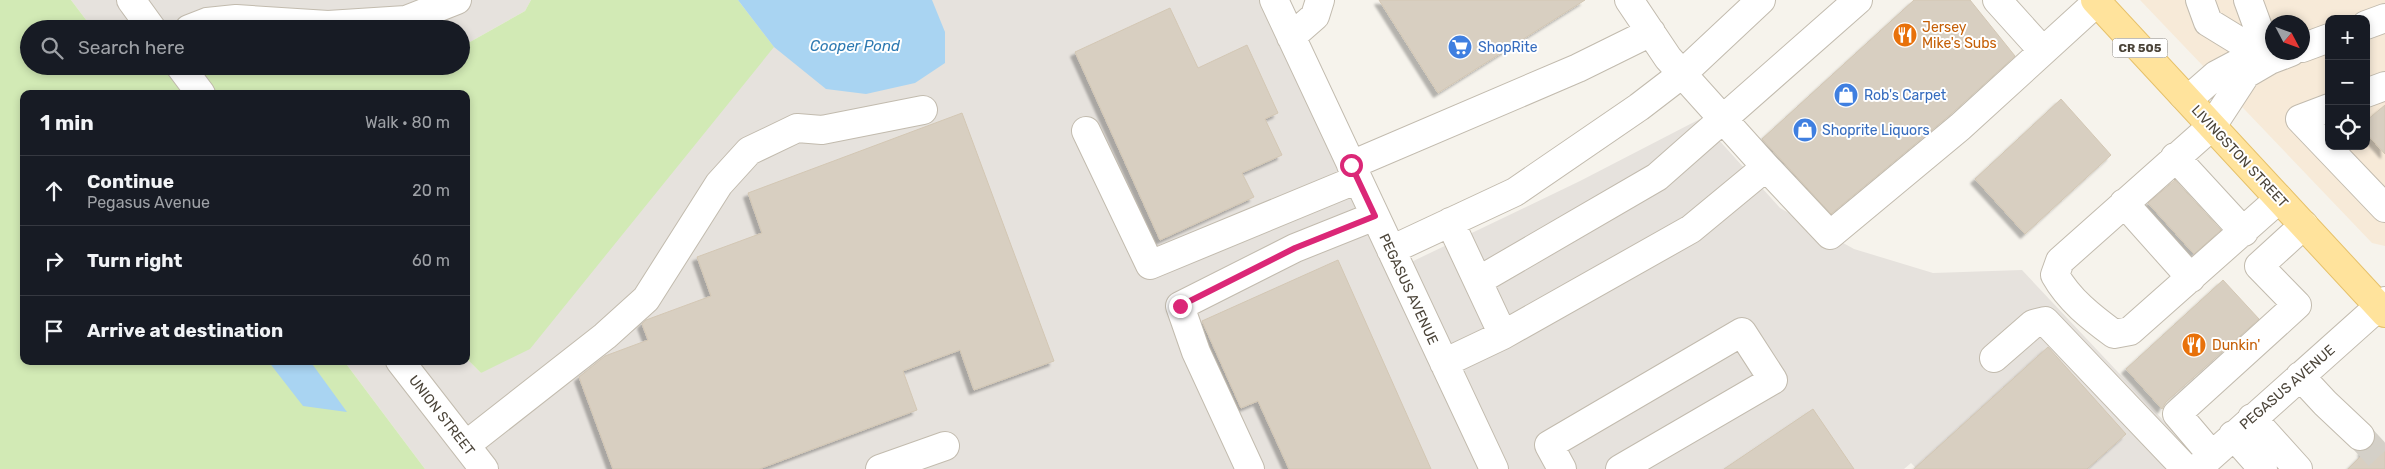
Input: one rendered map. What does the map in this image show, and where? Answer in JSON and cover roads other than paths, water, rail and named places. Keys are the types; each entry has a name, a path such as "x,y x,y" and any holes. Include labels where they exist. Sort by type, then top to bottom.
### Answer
{"main road":[{"name":"LIVINGSTON STREET","path":"2096,1 2304,226 2383,307"}],"street":[{"path":"131,0 145,20"},
{"path":"406,20 457,0"},
{"name":"PEGASUS AVENUE","path":"1274,0 1494,469"},
{"path":"1291,37 1315,16 1320,0"},
{"path":"1630,0 1668,58 1830,235 1960,127 2096,1"},
{"path":"1391,250 1515,192 1639,107 1682,74 1762,0"},
{"path":"1478,281 1657,177 1858,0"},
{"path":"1997,0 2043,51"},
{"path":"2200,0 2208,22 2265,49"},
{"path":"2248,0 2265,30"},
{"path":"2370,24 2385,18"},
{"path":"227,20 251,20"},
{"path":"1086,131 1150,265 1578,68 1651,32"},
{"path":"2310,45 2325,39"},
{"path":"2183,95 2192,96 2216,75 2248,58 2265,57"},
{"path":"2272,60 2246,74 2212,126 2060,261 2055,275 2063,290 2089,316 2114,334 2130,331 2279,199"},
{"path":"187,75 198,90"},
{"path":"2370,92 2385,86"},
{"path":"466,445 605,336 646,299 719,184 749,150 797,128 822,130 924,110"},
{"path":"2325,110 2300,119 2325,145"},
{"path":"2330,150 2385,208"},
{"path":"2175,157 2244,232"},
{"path":"1444,363 1503,335 1691,229 1766,167"},
{"path":"2124,203 2191,278"},
{"path":"1250,469 1196,352 1180,306 1295,248 1375,216"},
{"path":"1450,222 1503,335"},
{"path":"2204,462 2176,414 2297,305 2259,266 2304,226"},
{"name":"PEGASUS AVENUE","path":"2204,462 2300,376 2383,307"},
{"path":"1994,358 2033,324 2045,321 2186,469"},
{"path":"1562,469 1549,446 1742,332 1773,380 1620,469"},
{"name":"UNION STREET","path":"403,365 484,469"},
{"path":"2300,376 2360,436"},
{"path":"2242,427 2263,469"},
{"path":"2242,427 2298,469"},
{"path":"880,469 945,446"}],"water":[{"name":"Cooper Pond","path":"738,0 932,0 945,32 945,63 915,83 866,94 826,89 774,47"},
{"path":"271,365 313,365 347,412 303,406"}],"tunnel":[{"path":"2360,436 2385,463"}],"place":[{"name":"Jersey Mike's Subs","path":"1905,35"},
{"name":"ShopRite","path":"1460,47"},
{"name":"Rob's Carpet","path":"1846,95"},
{"name":"Shoprite Liquors","path":"1805,130"},
{"name":"Dunkin'","path":"2194,345"}]}
